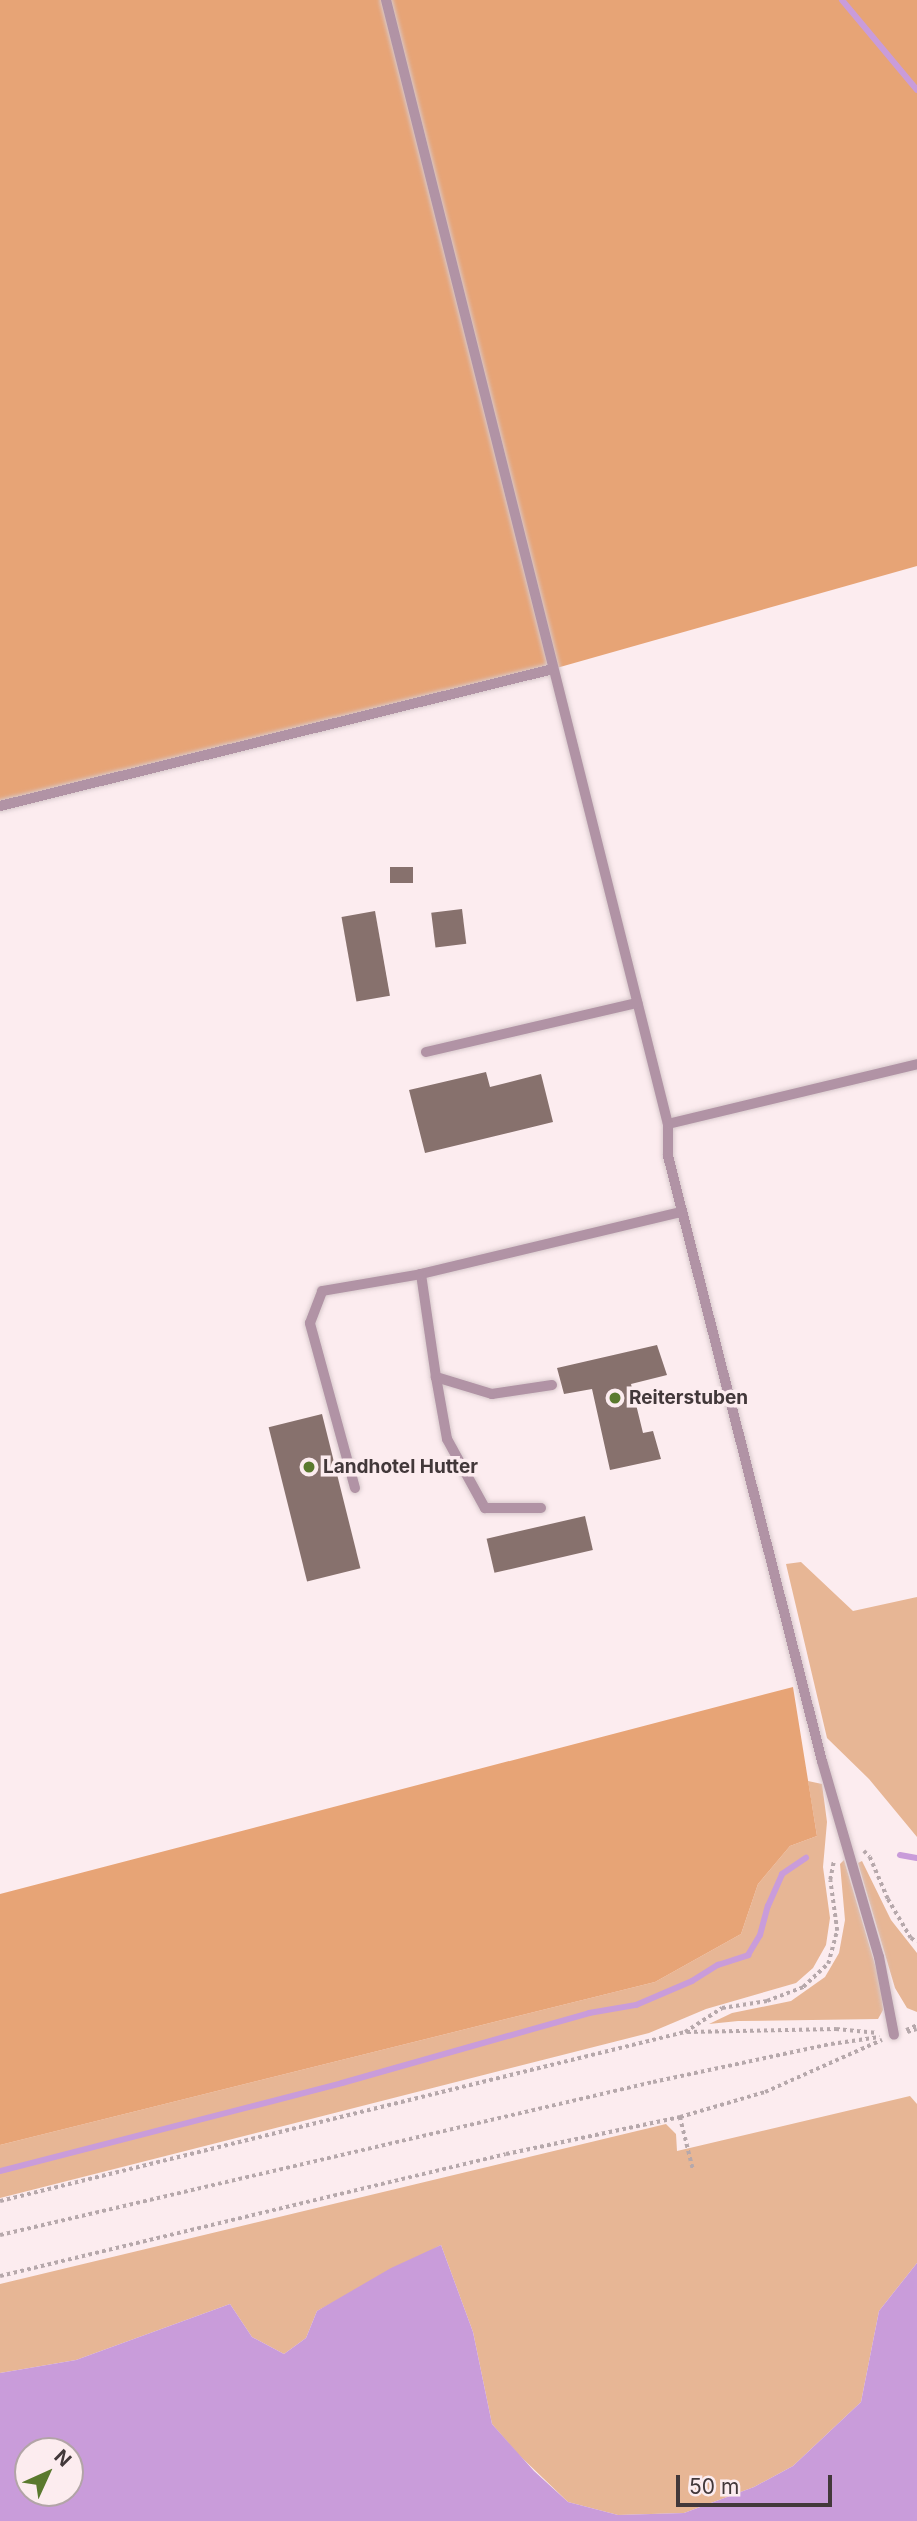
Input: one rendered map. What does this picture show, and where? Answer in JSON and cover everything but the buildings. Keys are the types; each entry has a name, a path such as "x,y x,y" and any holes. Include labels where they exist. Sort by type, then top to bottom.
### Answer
{"lane":[{"path":"386,0 668,1124 668,1156 825,1774 879,1957 894,2035"},
{"path":"0,806 553,669"},
{"path":"426,1052 637,1003"},
{"path":"668,1124 917,1063"},
{"path":"355,1488 310,1323 322,1292 421,1274 682,1212"},
{"path":"421,1274 447,1439 485,1508 541,1508"},
{"path":"436,1377 492,1394 552,1385"}],"path":[{"path":"863,1850 870,1857 888,1899 905,1928 917,1942"},
{"path":"685,2032 722,2008 767,2001 803,1987 828,1964 837,1931 830,1880 835,1854"},
{"path":"0,2276 506,2154 680,2117 765,2092 917,2027"},
{"path":"0,2201 685,2032 836,2029 894,2035"},
{"path":"0,2235 653,2082 831,2044 894,2035"},
{"path":"680,2117 692,2169"}],"shaded area":[{"path":"0,0 917,0 917,566 553,669 0,805"},
{"path":"801,1562 853,1611 917,1597 917,1837 869,1779 827,1738 786,1564"},
{"path":"793,1687 817,1836 790,1846 758,1884 741,1934 655,1982 0,2145 0,1894"},
{"path":"808,1781 822,1784 827,1822 823,1867 830,1918 826,1945 813,1968 796,1983 706,2009 649,2033 0,2198 0,2145 655,1982 741,1934 758,1884 790,1846 817,1836"},
{"path":"844,1860 881,1985 883,2010 878,2019 738,2021 709,2024 732,2013 791,2001 825,1977 839,1953 845,1920 840,1864"},
{"path":"862,1861 891,1920 917,1953 917,2012 907,2008 895,1988 858,1863"},
{"path":"910,2096 917,2104 917,2263 879,2311 861,2402 793,2466 754,2487 684,2513 618,2515 568,2502 518,2454 492,2424 473,2332 441,2245 317,2311 306,2338 284,2354 252,2337 230,2304 76,2360 0,2373 0,2284 666,2124 676,2134 677,2151"},
{"path":"441,2245 473,2332 492,2424 534,2471 568,2502 618,2515 684,2513 754,2487 793,2466 861,2402 879,2311 917,2263 917,2521 0,2521 0,2373 76,2360 230,2304 252,2337 284,2354 306,2338 317,2311 391,2268"}],"waterway":[{"path":"842,0 917,90"},
{"path":"900,1855 917,1858"},
{"path":"0,2171 342,2083 589,2013 636,2005 692,1981 718,1965 748,1955 760,1935 768,1906 782,1874 806,1858"}],"place":[{"name":"Reiterstuben","path":"615,1398"},
{"name":"Landhotel Hutter","path":"309,1467"}]}
